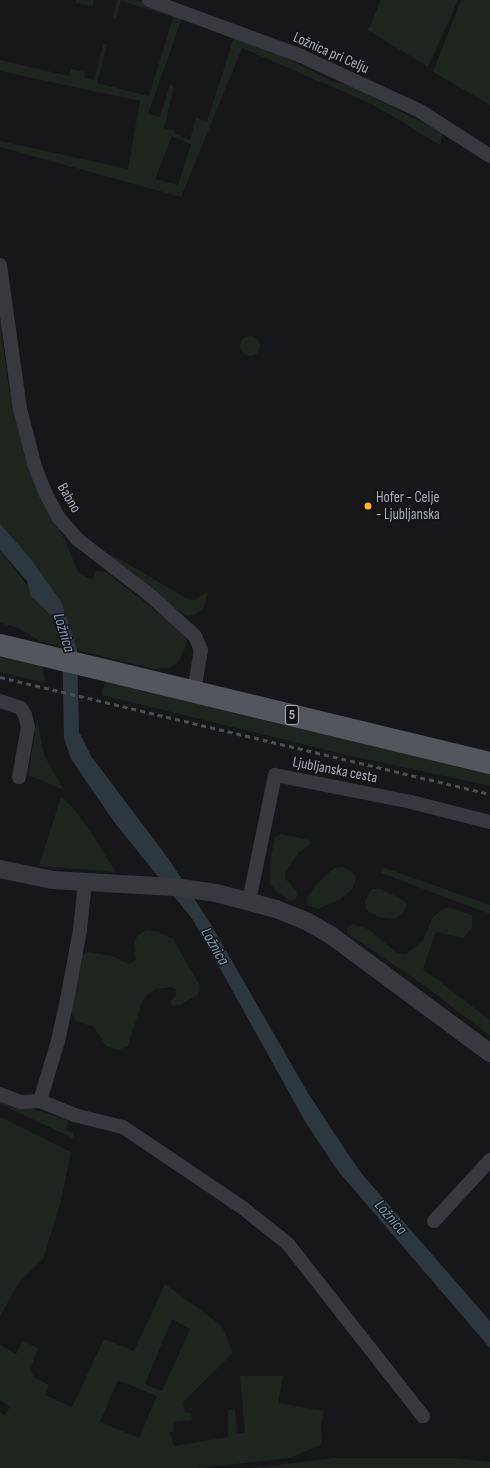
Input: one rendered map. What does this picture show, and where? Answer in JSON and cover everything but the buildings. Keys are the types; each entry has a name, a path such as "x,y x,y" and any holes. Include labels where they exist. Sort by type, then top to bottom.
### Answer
{"main road":[{"name":"5","path":"0,645 490,763"}],"street":[{"name":"Ložnica pri Celju","path":"149,0 315,63 420,111 490,156"},
{"name":"Babno","path":"0,265 20,409 35,467 45,492 59,518 77,539 151,596 195,636 200,650 194,691"},
{"path":"0,701 21,708 26,715 28,726 19,777"},
{"name":"Ljubljanska cesta","path":"249,901 275,775 411,802 490,822"},
{"path":"0,869 52,880 85,883 131,883 216,893 249,901 308,922 332,936 490,1053"},
{"path":"40,1101 64,1014 80,930 85,883"},
{"path":"0,1094 21,1102 40,1101 74,1115 123,1127 243,1208 288,1244 423,1416"},
{"path":"434,1221 490,1160"}],"shaded area":[{"path":"76,0 93,0 93,6 76,3"},
{"path":"117,0 136,0 183,15 148,114 160,117 170,84 174,86 164,128 175,131 175,134 190,140 196,117 207,122 234,37 289,59 329,80 353,87 443,133 440,145 372,104 242,48 181,197 0,147 0,141 128,169 140,101 0,71 0,60 69,76 71,69 85,72 84,78 94,80 103,44 107,45 97,83 149,96 173,17 121,1 116,19 113,18","holes":["172,136 191,145 178,185 155,179"]},
{"path":"381,0 458,0 428,67 368,30"},
{"path":"461,0 490,0 490,105 433,72"},
{"path":"0,318 7,377 23,449 35,486 65,540 78,572 92,580 96,571 106,572 182,631 187,639 186,646 178,663 169,668 155,669 77,650 61,601 30,558 0,525"},
{"path":"250,336 257,339 260,346 257,353 250,356 243,353 240,346 243,339"},
{"path":"0,551 55,620 62,636 62,647 40,641 19,628 0,623"},
{"path":"111,554 186,598 194,600 206,592 208,593 203,609 194,615 186,616 107,558"},
{"path":"0,654 43,665 45,683 0,672"},
{"path":"105,681 490,770 490,786 338,753 102,695"},
{"path":"37,719 44,755 64,790 28,775"},
{"path":"61,797 72,807 88,828 116,872 39,866"},
{"path":"281,834 309,840 311,844 299,852 285,873 285,878 297,892 296,899 291,901 278,893 270,884 270,863 275,837"},
{"path":"344,867 356,876 353,888 341,899 318,909 308,905 307,897 317,884 334,868"},
{"path":"382,867 490,905 490,914 381,873"},
{"path":"372,889 381,889 403,900 407,905 404,912 395,919 379,917 366,910 365,901"},
{"path":"448,907 472,915 472,928 463,938 436,932 423,969 490,1020 490,1036 429,989 347,933 347,928 352,924 368,929 397,953 406,955 423,940 433,917 441,910"},
{"path":"146,930 156,931 173,939 200,986 199,994 180,1005 173,1006 170,1002 176,995 176,989 171,987 156,989 147,995 142,1001 128,1046 118,1050 106,1046 94,1027 76,1021 71,1012 80,956 87,952 112,956 129,964 136,960 134,945 137,936"},
{"path":"0,1099 69,1120 66,1130 74,1133 73,1138 0,1104"},
{"path":"0,1117 71,1152 61,1201 43,1259 20,1281 0,1316"},
{"path":"165,1284 222,1326 233,1353 183,1402 185,1412 191,1413 192,1420 173,1422 174,1431 170,1433 174,1446 228,1437 228,1410 235,1408 237,1433 245,1433 240,1376 283,1376 278,1403 324,1411 321,1427 322,1444 290,1458 198,1468 0,1468 0,1412 4,1415 10,1407 0,1399 0,1345 16,1354 23,1341 38,1348 30,1370 34,1377 49,1385 45,1395 72,1407 104,1339 134,1351","holes":["172,1319 190,1329 162,1391 145,1384","118,1380 157,1396 139,1438 100,1422"]},
{"path":"334,1458 453,1458 490,1462 490,1468 251,1468"}],"water":[{"name":"Ložnica","path":"0,524 30,558 61,601 77,649 79,732 91,756 168,858 210,923 308,1093 362,1174 490,1321 490,1348 338,1171 306,1123 193,920 115,823 71,759 64,738 62,636 55,619 31,596 27,581 0,550"}],"railway":[{"path":"0,677 490,794"}],"place":[{"name":"Hofer - Celje - Ljubljanska","path":"368,506"}]}
